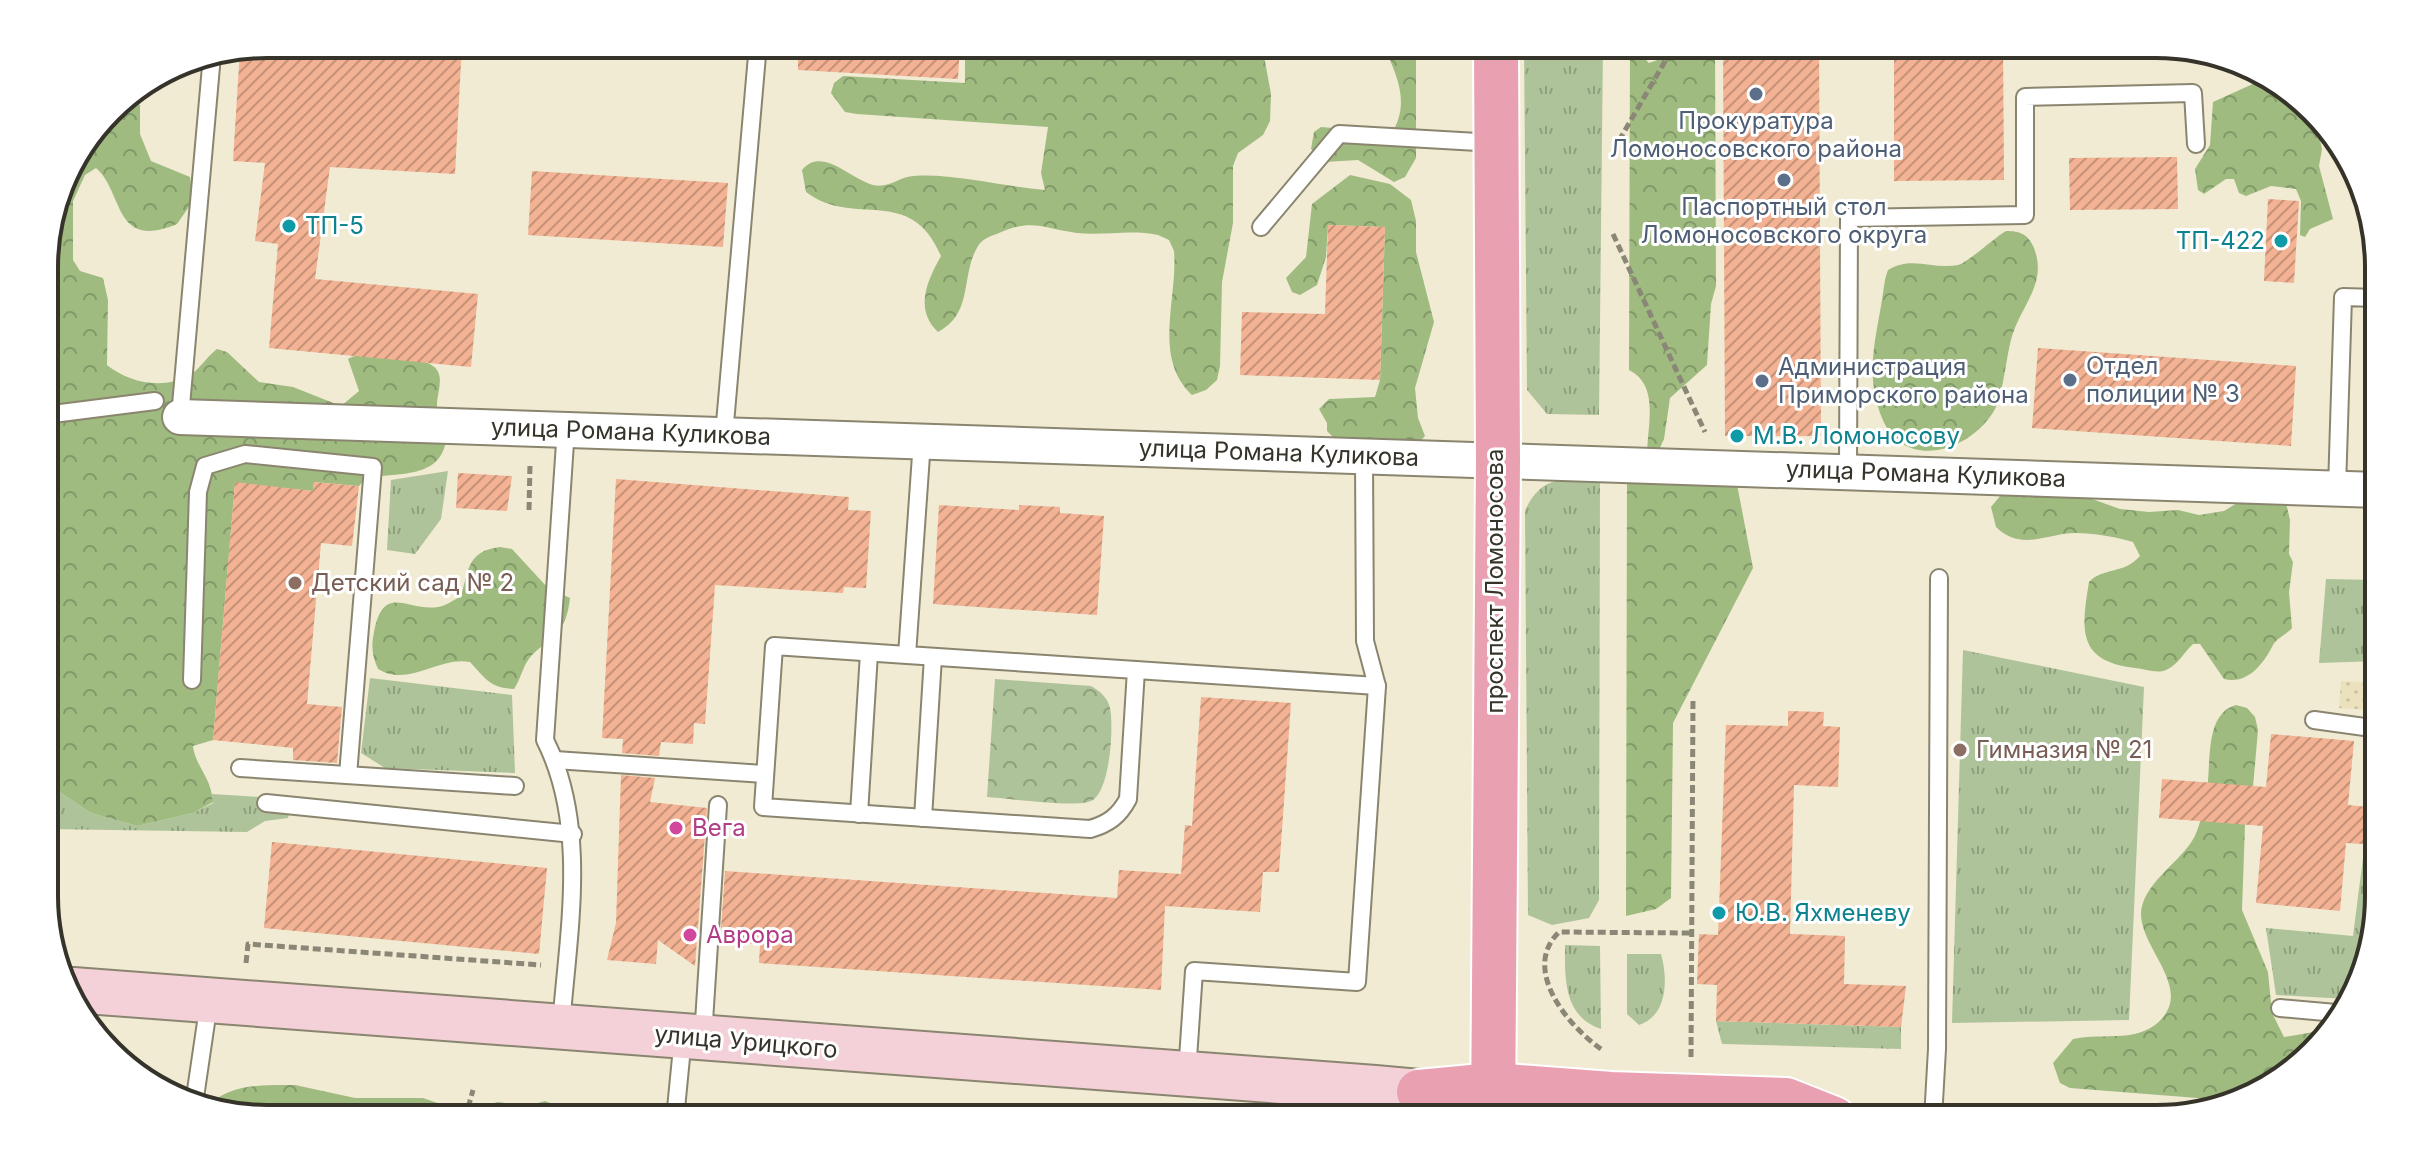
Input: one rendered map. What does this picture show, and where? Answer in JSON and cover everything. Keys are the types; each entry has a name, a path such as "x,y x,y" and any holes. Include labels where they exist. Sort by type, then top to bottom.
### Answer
{"main road":[{"name":"проспект Ломоносова","path":"1487,1105 1498,461 1496,58"},
{"name":"улица Урицкого","path":"81,991 1187,1075 1418,1105"},
{"name":"улица Урицкого","path":"1514,1105 1611,1094 1786,1100 1799,1105"}],"street":[{"name":"улица Романа Куликова","path":"167,409 724,435 2365,489"}],"lane":[{"path":"724,435 757,58"},
{"path":"58,414 167,409 211,66"},
{"path":"1848,472 1849,218 2025,215 2025,97 2193,93 2196,144"},
{"path":"1261,227 1339,134 1496,143"},
{"path":"2337,488 2343,297 2365,298"},
{"path":"561,1027 573,834 555,760 545,740 566,428"},
{"path":"907,655 922,441"},
{"path":"192,680 198,492 205,466 245,454 373,467 348,775"},
{"path":"1187,1075 1194,971 1357,982 1377,686 1365,641 1364,456"},
{"path":"1934,1105 1937,1049 1939,578"},
{"path":"1136,670 1128,799 1115,818 1090,829 763,807 774,646 869,653 907,655 933,657 1136,670 1377,686"},
{"path":"859,814 869,653"},
{"path":"923,818 933,657"},
{"path":"2314,720 2365,727"},
{"path":"555,760 765,774"},
{"path":"240,768 515,786"},
{"path":"266,803 573,834"},
{"path":"678,1105 693,1037 718,805"},
{"path":"196,1092 209,1000"},
{"path":"2280,1008 2329,1012"}],"path":[{"path":"1613,151 1667,58"},
{"path":"1613,234 1720,466"},
{"path":"1691,1066 1693,697"},
{"path":"1612,1056 1564,1015 1543,969 1548,943 1559,932 1690,933"},
{"path":"246,963 248,944 536,965"},
{"path":"409,966 411,957"},
{"path":"469,1105 473,1090"}],"green space":[{"path":"965,58 1264,58 1271,94 1270,121 1263,135 1238,153 1233,166 1233,223 1222,282 1220,366 1217,380 1206,390 1192,395 1180,380 1173,363 1170,327 1174,251 1169,240 1148,233 1087,234 1030,225 993,235 980,244 973,258 957,315 938,332 926,314 925,295 941,256 928,234 914,220 898,213 843,207 806,192 802,170 818,161 879,186 909,177 929,176 1045,190 1041,173 1048,127 857,114 845,112 831,93 834,83 843,76 965,83"},
{"path":"1389,58 1416,58 1416,158 1405,177 1394,182 1358,160 1325,162 1311,149 1314,132 1321,127 1392,133 1398,122 1401,99"},
{"path":"1524,58 1603,58 1599,415 1547,414 1527,390"},
{"path":"1630,58 1644,58 1649,63 1663,58 1715,58 1716,286 1711,304 1707,365 1670,398 1664,439 1658,452 1647,452 1648,395 1645,385 1629,370"},
{"path":"2254,83 2304,119 2319,137 2322,149 2319,166 2333,219 2310,229 2305,237 2300,235 2301,201 2296,189 2271,186 2246,196 2239,193 2234,179 2226,179 2204,194 2198,190 2195,169 2210,145 2213,102"},
{"path":"137,103 140,105 140,134 151,161 190,177 193,201 177,224 156,230 141,230 123,215 105,178 96,168 85,175 73,201 73,260 80,271 103,278 108,300 107,365 136,380 169,382 190,375 217,349 227,352 259,382 293,387 341,406 359,391 348,359 367,354 409,357 431,365 439,374 437,407 447,414 447,434 444,449 428,467 416,472 367,477 359,486 314,482 313,491 235,483 213,740 193,746 213,802 193,813 137,826 91,813 58,791 58,254 65,213 86,163 119,119"},
{"path":"1350,175 1390,184 1411,200 1416,221 1416,252 1434,322 1415,388 1418,418 1425,436 1413,449 1341,445 1327,431 1327,423 1319,409 1329,399 1375,397 1380,380 1385,227 1328,225 1326,257 1317,285 1300,295 1292,292 1286,278 1306,257 1312,204"},
{"path":"2006,231 2029,239 2038,271 2013,333 1995,409 1971,436 1955,445 1938,450 1906,446 1892,435 1882,418 1874,388 1874,345 1888,270 1914,263 1958,265"},
{"path":"448,471 441,519 415,554 387,550 391,480"},
{"path":"1600,478 1599,900 1589,918 1552,925 1528,915 1525,511 1538,491 1555,481"},
{"path":"1627,479 1736,479 1753,568 1673,723 1671,898 1656,909 1626,916"},
{"path":"2014,493 2081,495 2120,509 2149,512 2178,510 2199,515 2224,511 2242,500 2286,503 2290,520 2289,554 2293,562 2289,592 2292,628 2274,643 2254,671 2241,679 2224,679 2200,644 2193,644 2174,665 2162,671 2116,664 2102,658 2087,640 2085,615 2089,582 2100,574 2134,562 2140,556 2133,542 2083,533 2025,540 2015,538 1996,527 1991,507 2000,496"},
{"path":"500,547 512,549 547,587 570,598 562,626 532,655 514,689 494,684 470,662 446,663 401,675 378,669 373,642 378,617 384,608 390,603 438,607 450,603 461,596 475,557"},
{"path":"2326,579 2365,580 2365,661 2319,663"},
{"path":"1963,650 2144,687 2129,1020 1952,1023"},
{"path":"370,678 512,695 515,773 385,768 361,753"},
{"path":"995,679 1091,686 1105,698 1111,717 1109,759 1103,786 1091,801 1057,803 987,797"},
{"path":"2236,705 2247,708 2255,717 2258,730 2253,787 2245,825 2242,910 2268,972 2272,1013 2284,1037 2315,1032 2272,1070 2223,1094 2205,1099 2070,1088 2060,1083 2053,1063 2073,1039 2122,1036 2145,1031 2164,1016 2170,1004 2168,979 2143,928 2143,904 2153,884 2186,850 2196,833 2207,794 2213,733 2225,711"},
{"path":"58,791 91,813 137,826 193,813 213,803 212,794 293,799 288,818 265,821 247,832 58,829"},
{"path":"2365,858 2361,936 2349,976 2338,998 2276,995 2266,928 2353,936"},
{"path":"1565,945 1600,946 1601,1029 1579,1015 1573,1005 1566,983"},
{"path":"1627,954 1661,954 1663,964 1665,985 1661,1005 1649,1020 1639,1025 1627,1014"},
{"path":"1716,1021 1901,1027 1901,1049 1722,1044"},
{"path":"295,1085 355,1098 423,1098 443,1105 254,1105 216,1099 236,1089"},
{"path":"545,1101 555,1105 531,1105"},
{"path":"498,1102 520,1105 486,1105"}],"sand":[{"path":"2341,681 2365,682 2365,709 2339,708"}],"building":[{"path":"461,58 455,174 330,167 315,279 478,294 471,367 269,348 278,244 255,241 265,163 233,161 239,60"},
{"path":"798,58 959,58 958,79 798,70"},
{"path":"1723,58 1819,58 1821,436 1725,436"},
{"path":"1894,58 2003,58 2004,180 1894,181"},
{"path":"2177,157 2178,209 2070,210 2069,158"},
{"path":"532,171 728,183 723,247 528,235"},
{"name":"ТП-422","path":"2268,199 2299,201 2294,283 2264,281"},
{"path":"1328,225 1385,227 1380,380 1240,375 1242,312 1325,314"},
{"path":"2038,348 2296,366 2291,446 2032,428"},
{"path":"458,473 512,476 507,511 456,508"},
{"path":"616,479 849,497 848,510 871,511 866,588 844,587 843,593 715,585 705,724 694,723 693,744 661,742 659,756 622,753 623,739 602,738"},
{"path":"235,482 313,491 314,482 359,486 352,546 321,543 307,704 342,707 337,763 293,760 293,748 213,740"},
{"path":"939,505 1019,510 1019,505 1060,507 1060,513 1104,516 1097,615 933,604"},
{"path":"1201,697 1291,703 1279,872 1263,872 1260,912 1165,906 1161,990 759,963 760,944 720,943 725,871 1117,898 1119,870 1181,874 1185,825 1192,826"},
{"path":"1788,711 1824,712 1823,726 1840,727 1838,787 1794,785 1790,934 1845,936 1844,984 1906,986 1901,1027 1716,1021 1717,985 1697,984 1699,934 1718,935 1726,725 1788,726"},
{"path":"2271,734 2354,741 2348,805 2365,807 2365,844 2346,843 2340,911 2256,903 2263,826 2159,818 2162,779 2266,787"},
{"path":"621,775 655,778 650,802 707,808 695,966 658,940 656,964 607,960 616,923"},
{"path":"272,842 547,868 539,954 264,928"}],"place":[{"name":"Прокуратура Ломоносовского района","path":"1756,94"},
{"name":"Паспортный стол Ломоносовского округа","path":"1784,180"},
{"name":"ТП-5","path":"289,226"},
{"name":"ТП-422","path":"2281,241"},
{"name":"Отдел полиции № 3","path":"2070,380"},
{"name":"Администрация Приморского района","path":"1762,381"},
{"name":"М.В. Ломоносову","path":"1737,436"},
{"name":"Детский сад № 2","path":"295,583"},
{"name":"Гимназия № 21","path":"1960,750"},
{"name":"Вега","path":"676,828"},
{"name":"Ю.В. Яхменеву","path":"1719,913"},
{"name":"Аврора","path":"690,935"}]}
